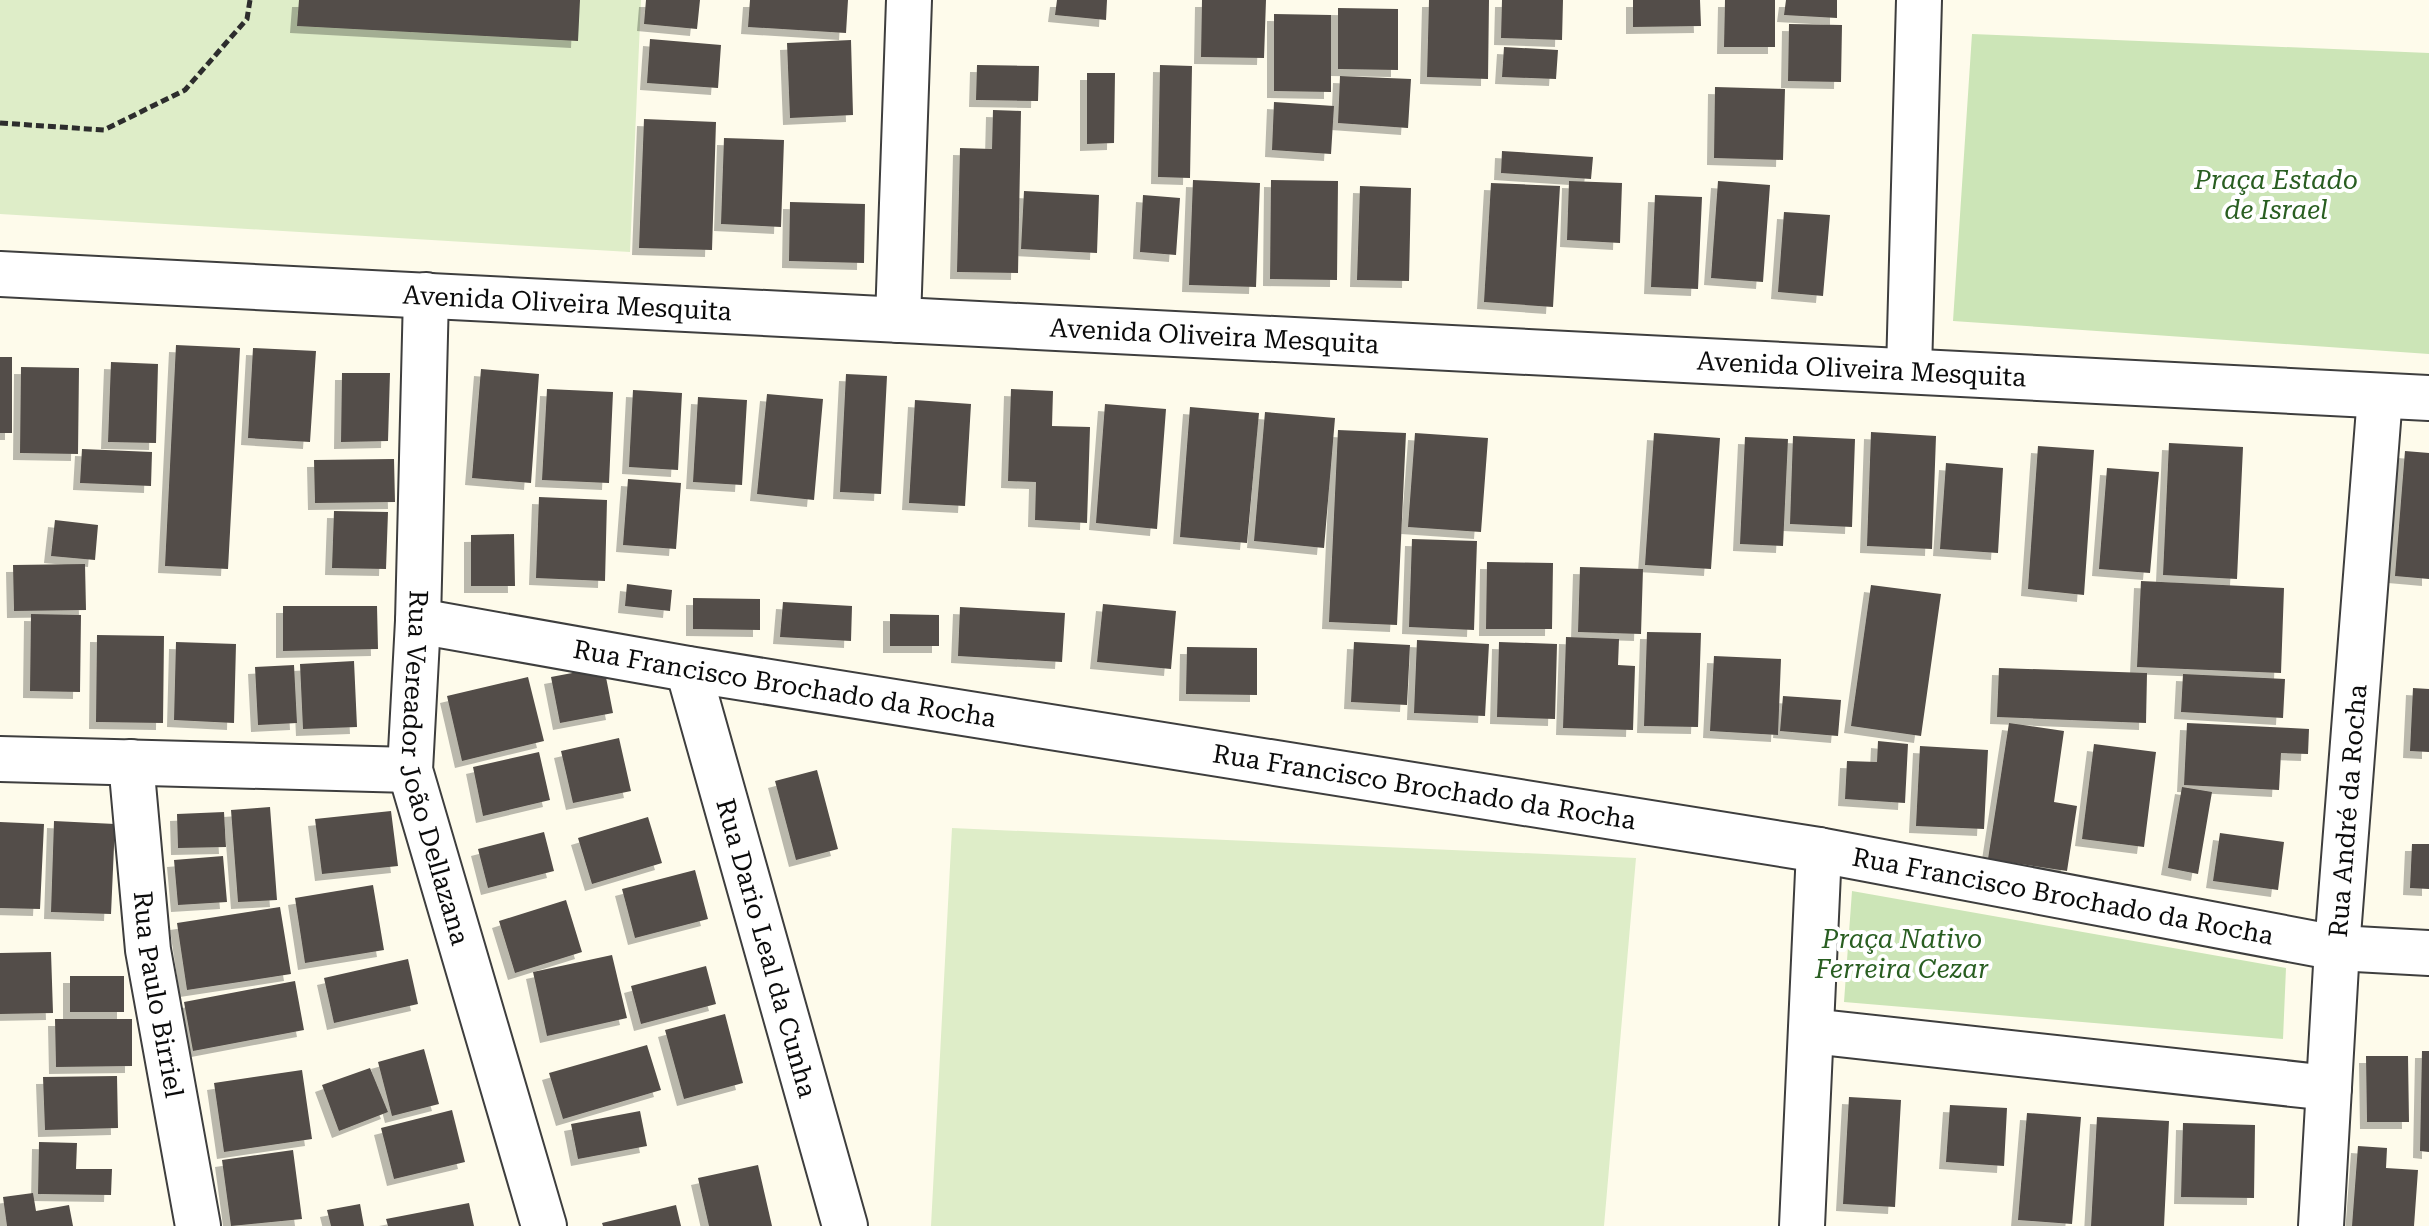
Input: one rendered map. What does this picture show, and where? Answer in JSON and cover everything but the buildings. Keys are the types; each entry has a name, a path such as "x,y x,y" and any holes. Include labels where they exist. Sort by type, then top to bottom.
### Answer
{"street":[{"path":"898,320 909,0"},
{"path":"1909,371 1919,0"},
{"name":"Avenida Oliveira Mesquita","path":"0,274 2429,398"},
{"name":"Rua Vereador João Dellazana","path":"426,295 418,621 410,770 544,1226"},
{"name":"Rua André da Rocha","path":"2321,1226 2337,948 2380,396"},
{"name":"Rua Francisco Brochado da Rocha","path":"418,621 688,669 1819,850 2337,948 2429,953"},
{"name":"Rua Dario Leal da Cunha","path":"688,669 845,1226"},
{"path":"0,759 410,770"},
{"name":"Rua Paulo Birriel","path":"131,762 148,950 198,1226"},
{"path":"1802,1226 1819,850"},
{"path":"1811,1031 2329,1088"}],"path":[{"path":"0,123 104,130 185,90 247,19 250,0"}],"green space":[{"path":"0,0 641,0 630,252 0,214"},
{"name":"Praça Estado de Israel","path":"1972,34 2429,53 2429,354 1953,321"},
{"path":"952,828 1636,858 1604,1226 931,1226"},
{"name":"Praça Nativo Ferreira Cezar","path":"1852,891 2286,968 2283,1039 1844,1002"}]}
